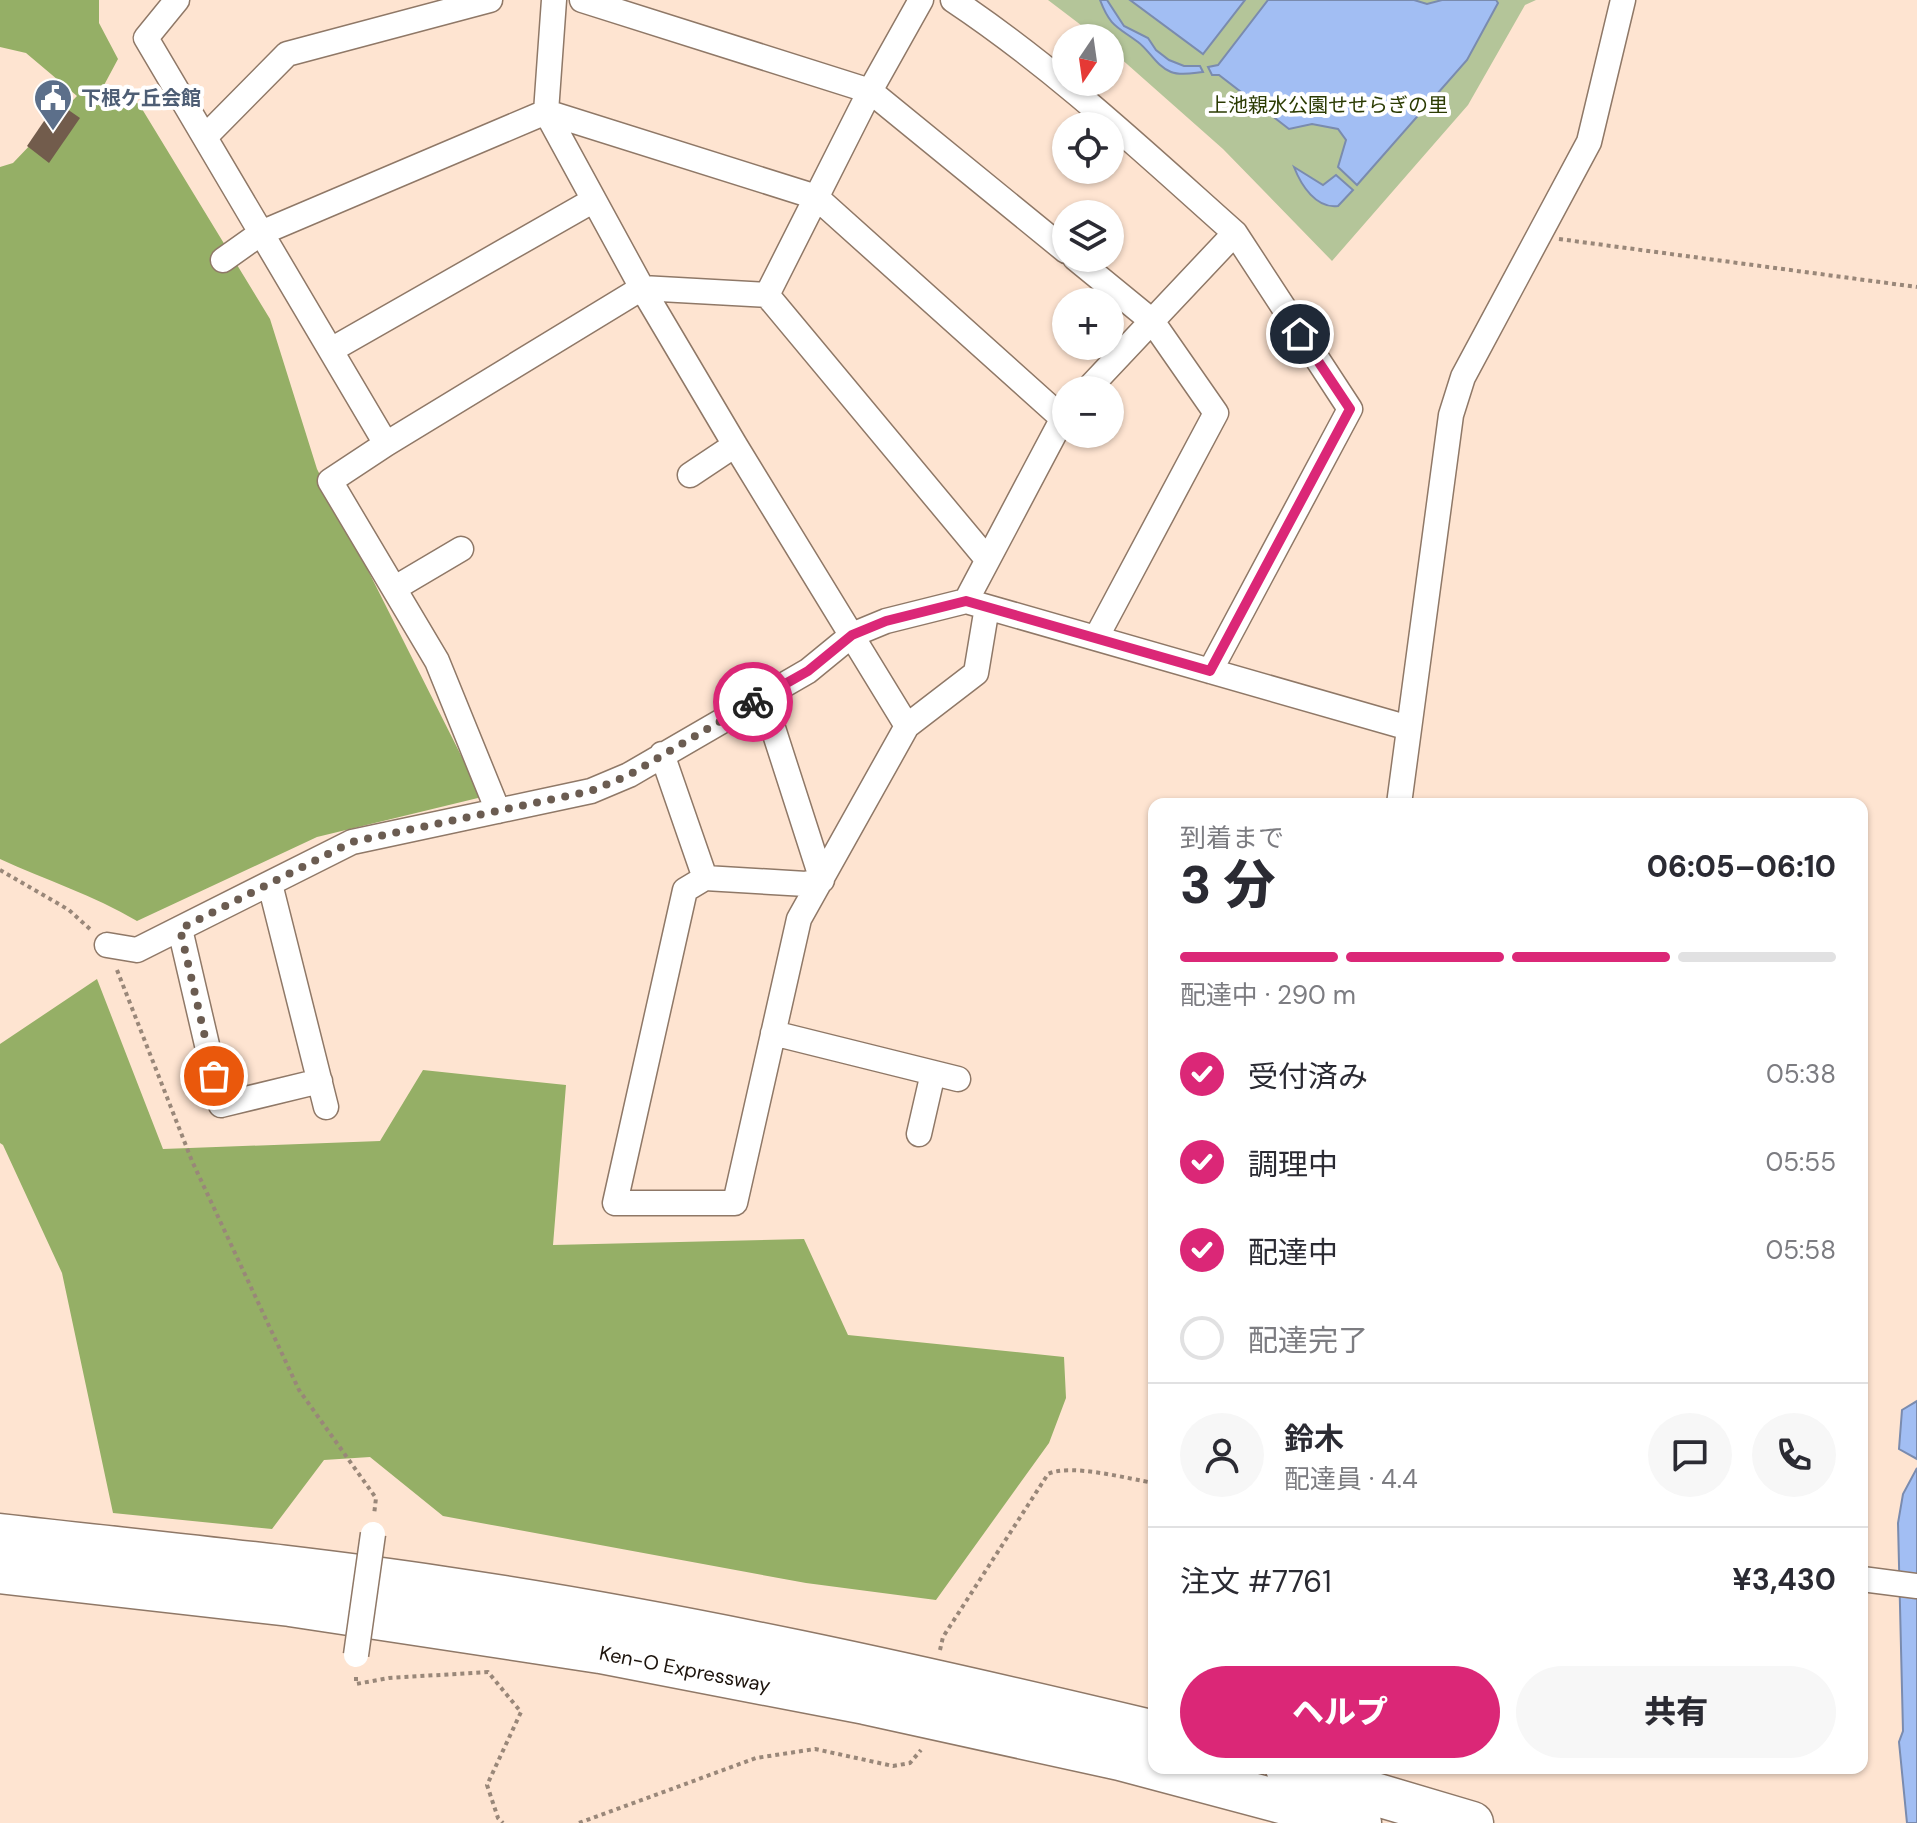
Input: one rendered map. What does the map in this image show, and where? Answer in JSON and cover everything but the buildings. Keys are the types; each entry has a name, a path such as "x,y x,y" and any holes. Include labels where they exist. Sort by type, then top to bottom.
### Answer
{"highway":[{"name":"Ken-O Expressway","path":"0,1535 429,1586 580,1610 958,1685 1148,1731"},
{"name":"Ken-O Expressway","path":"0,1572 290,1605 615,1655 865,1703 1148,1766"},
{"name":"Ken-O Expressway","path":"1176,1774 1360,1823"},
{"path":"1307,1774 1472,1823"}],"street":[{"path":"177,0 146,38 386,444"},
{"path":"205,137 287,54 490,0"},
{"path":"554,0 546,112 642,288 836,615 852,635 907,726"},
{"path":"582,0 870,91 1052,240"},
{"path":"767,295 870,91 921,0"},
{"path":"953,0 995,28 1101,114 1235,233 1350,409 1210,671"},
{"path":"1400,798 1451,415 1463,377 1589,142 1623,0"},
{"path":"223,260 261,233 546,112 816,197 1052,404"},
{"path":"331,350 594,200"},
{"path":"1100,376 1235,233"},
{"path":"1092,272 1152,321 1216,413 1096,638"},
{"path":"498,811 437,661 330,481 642,288 767,295 987,559"},
{"path":"822,880 806,884 705,878 685,890 615,1203 735,1203 799,919 822,880 907,726 976,673 976,604 987,559 1052,437"},
{"path":"690,475 735,445"},
{"path":"395,588 461,549"},
{"path":"107,945 137,950 352,842 591,791 629,775 808,671 852,635 886,621 976,604 1409,728"},
{"path":"763,697 822,880"},
{"path":"662,754 705,878"},
{"path":"270,884 326,1107"},
{"path":"180,929 221,1105 320,1081"},
{"path":"773,1033 958,1079"},
{"path":"919,1134 933,1073"},
{"path":"356,1655 373,1534"},
{"path":"1870,1580 1917,1586"}],"path":[{"path":"1538,235 1917,287"},
{"path":"0,870 69,910 107,945 192,1161 299,1390 376,1498 373,1534"},
{"path":"940,1657 943,1637 1048,1474 1071,1470 1148,1482"},
{"path":"356,1655 356,1684 389,1678 488,1672 521,1712 487,1785 498,1818 503,1823"},
{"path":"579,1823 756,1758 815,1749 893,1766 910,1763 921,1750"}],"green space":[{"path":"0,0 99,0 99,23 118,59 103,87 139,104 270,319 317,469 482,797 317,837 137,921 86,895 0,859 0,167 13,163 77,96 26,53 0,47"},
{"name":"上池親水公園せせらぎの里","path":"1048,0 1536,0 1525,5 1468,105 1332,261 1223,149 1124,61 1124,24 1080,24"},
{"path":"97,979 163,1149 380,1141 423,1070 566,1085 553,1245 804,1239 848,1335 1064,1357 1066,1398 1049,1443 936,1600 806,1583 443,1516 370,1457 324,1460 272,1529 113,1513 62,1273 0,1143 0,1044"}],"water":[{"path":"1100,0 1107,0 1123,24 1113,24"},
{"path":"1130,0 1245,0 1203,54"},
{"path":"1268,0 1414,0 1427,4 1442,0 1496,0 1498,3 1467,60 1357,185 1338,167 1346,140 1338,129 1312,124 1289,129 1219,75 1212,75 1208,67 1218,65"},
{"path":"1124,26 1148,38 1156,50 1169,60 1184,66 1200,66 1203,72 1171,72 1124,32"},
{"path":"1294,167 1323,185 1336,175 1353,190 1338,206 1323,204 1305,188"},
{"path":"1917,1401 1917,1459 1899,1449 1902,1410"},
{"path":"1917,1468 1917,1823 1907,1823 1899,1742 1903,1731 1898,1523 1903,1494"}],"way so far":[{"path":"214,1076 180,929 352,842 591,791 629,775 753,702"}],"place":[{"name":"下根ケ丘会館","path":"53,132"}],"route":[{"path":"753,702 808,671 852,635 886,621 966,601 1210,671 1350,409 1300,334"}]}
